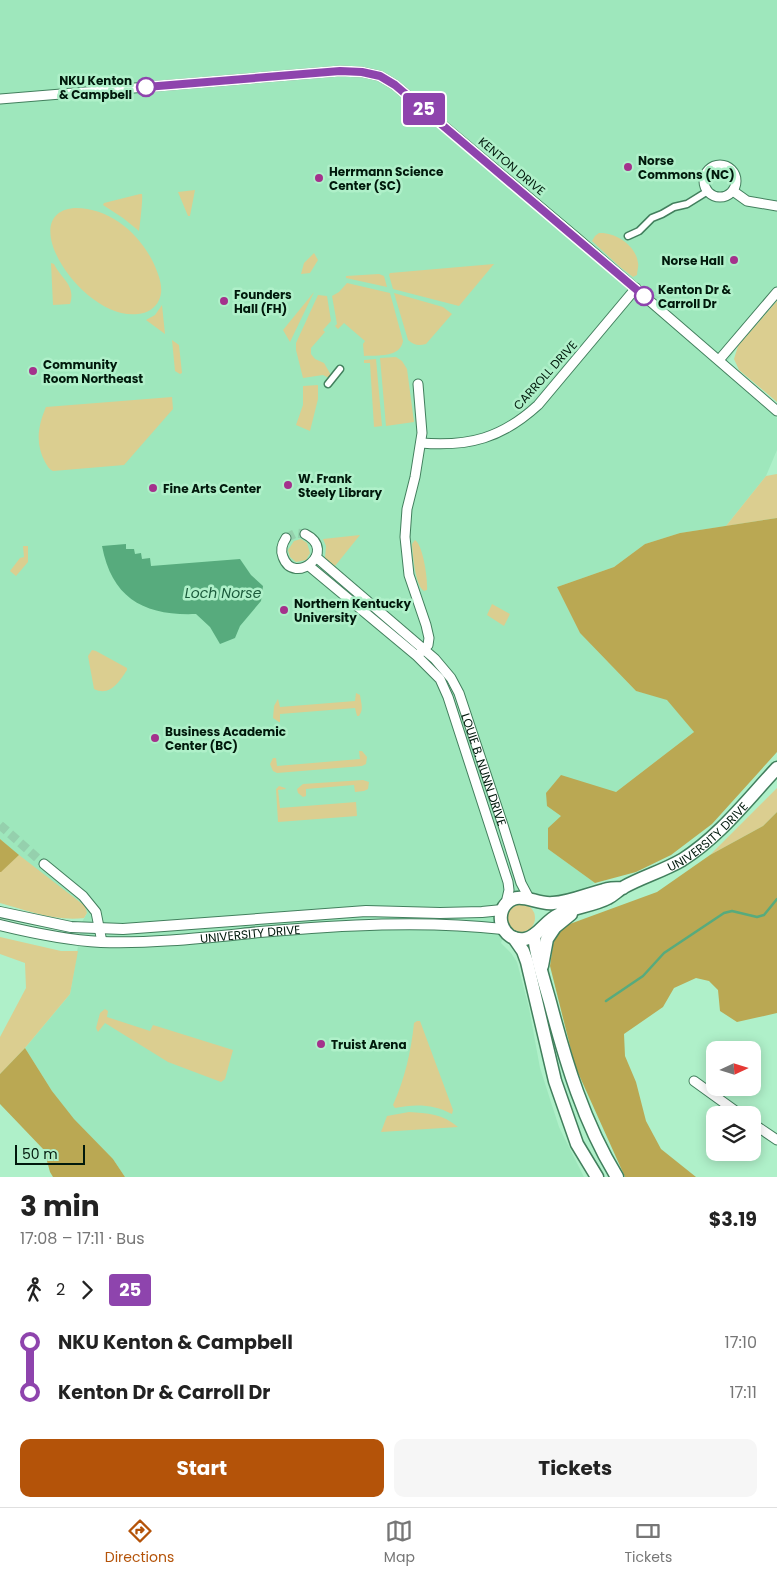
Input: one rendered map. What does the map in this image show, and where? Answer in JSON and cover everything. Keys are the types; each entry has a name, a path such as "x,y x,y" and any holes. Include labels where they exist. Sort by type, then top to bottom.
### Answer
{"main road":[{"name":"UNIVERSITY DRIVE","path":"514,938 524,939 537,932 558,914 608,898 623,888 682,860 729,821 777,768"},
{"name":"UNIVERSITY DRIVE","path":"504,906 517,898 552,904 605,890 623,888"},
{"path":"532,900 542,915 542,922 537,932 536,948 566,1057 580,1102 601,1148 617,1177"},
{"path":"504,906 500,917 503,929 514,938 523,951 527,962 550,1063 562,1104 577,1144 597,1177"},
{"path":"541,969 548,939 555,927 576,908"}],"street":[{"name":"KENTON DRIVE","path":"0,99 340,71 362,72 380,76 395,85 462,140 777,411"},
{"path":"719,165 729,168 736,176 736,186 730,194 721,197 708,191 705,182 707,173 714,166 719,165"},
{"path":"733,190 746,201 777,206"},
{"path":"628,236 639,231 652,218 674,207 687,204 708,191"},
{"name":"CARROLL DRIVE","path":"421,443 468,443 499,433 522,420 538,405 636,288"},
{"path":"718,360 777,292"},
{"path":"328,384 340,370"},
{"path":"418,384 421,412 421,443 407,510 404,537 409,575 429,638 428,645 420,653"},
{"path":"286,538 282,549 285,561 293,567 309,566 316,557 316,546 314,541 305,534"},
{"name":"LOUIE B. NUNN DRIVE","path":"316,557 420,653 440,679 448,697 508,882 509,890 504,906"},
{"name":"LOUIE B. NUNN DRIVE","path":"309,566 420,653 435,659 451,678 459,693 504,825 521,883 532,900"},
{"path":"44,864 83,896 96,912 102,942"},
{"name":"UNIVERSITY DRIVE","path":"0,912 57,925 100,929 181,926 366,911 482,912 504,906"},
{"name":"UNIVERSITY DRIVE","path":"0,925 69,939 102,942 179,939 364,925 503,929"},
{"path":"694,1081 729,1106"},
{"path":"761,1129 777,1140"}],"shaded area":[{"name":"Northern Kentucky University","path":"0,0 777,0 777,301 738,346 722,370 777,418 777,450 766,476 726,526 680,533 645,544 614,567 557,587 580,633 636,691 667,699 694,732 616,792 561,816 548,849 595,883 572,894 555,898 542,897 520,891 515,892 499,903 495,914 503,937 501,943 517,962 529,1008 540,1068 559,1127 584,1177 125,1177 113,1159 74,1120 52,1091 25,1048 70,994 82,922 87,913 0,839"},
{"path":"195,190 190,216 188,216 178,192"},
{"path":"142,194 142,201 139,231 103,205 104,203"},
{"path":"74,208 88,209 115,219 136,237 145,249 153,261 160,280 161,290 157,303 148,312 138,314 117,312 96,301 77,285 62,266 53,246 51,228 57,215"},
{"path":"599,233 618,237 629,245 638,264 637,275 633,277 592,241"},
{"path":"314,253 318,260 310,273 301,274 304,263"},
{"path":"51,263 54,264 70,287 70,304 53,305"},
{"path":"494,264 459,306 393,289 389,275 390,273"},
{"path":"379,274 384,276 387,287 346,278 346,276"},
{"path":"347,283 390,293 403,341 398,350 388,354 364,356 363,344 365,341 344,323 338,329 335,326 337,324 332,296 339,292"},
{"path":"314,292 290,342 283,330"},
{"path":"394,293 443,307 452,314 426,344 414,344 408,340"},
{"path":"318,295 327,296 331,321 323,330 325,332 311,348 311,354 315,359 324,363 331,375 329,378 323,375 303,378 296,343"},
{"path":"777,301 777,402 739,370 734,359 738,346"},
{"path":"162,305 165,334 146,320 155,315"},
{"path":"172,340 179,345 182,373 180,374 175,371"},
{"path":"396,357 402,361 407,369 414,422 386,426 380,358"},
{"path":"376,359 382,426 374,427 370,363 364,363 364,360"},
{"path":"318,385 318,399 310,431 296,425 303,405 303,386"},
{"path":"172,397 173,409 124,465 53,471 45,462 40,448 39,434 46,407"},
{"path":"777,474 777,518 726,526 766,476"},
{"path":"777,518 777,752 712,824 671,855 636,872 595,883 548,849 548,828 561,816 547,806 546,793 561,775 616,792 694,732 667,700 636,691 580,633 557,587 614,567 645,544 680,533"},
{"path":"360,535 335,566 325,558 326,546 323,539"},
{"path":"301,539 307,543 310,553 306,560 296,562 290,557 288,550 294,541"},
{"path":"415,540 420,548 426,571 427,590 424,591 418,583 415,569 412,544"},
{"path":"23,546 28,546 28,562 16,576 10,571 20,558 24,557"},
{"path":"492,604 510,614 504,626 487,615"},
{"path":"92,650 127,668 121,679 109,690 100,691 94,689 88,656"},
{"path":"356,693 360,695 361,711 359,716 357,716 355,708 280,714 280,722 273,718 274,706 278,699 280,707 355,701"},
{"path":"359,751 362,751 367,757 366,764 362,766 277,773 273,771 270,764 273,758 276,758 277,766 360,759"},
{"path":"363,780 369,782 368,789 364,791 355,792 354,785 306,789 306,796 303,797 298,793 297,789 303,784"},
{"path":"279,786 286,789 278,790 280,808 356,802 357,816 278,822 276,789"},
{"path":"777,788 777,812 763,826 710,855"},
{"path":"777,812 777,1013 737,1022 720,1011 718,990 709,981 696,978 674,988 663,1007 624,1034 625,1056 636,1082 646,1121 661,1149 696,1177 625,1177 575,1066 550,966 554,938 567,925 657,892 710,855 763,826"},
{"path":"0,839 19,855 1,872 0,872"},
{"path":"19,855 85,906 87,913 84,918 52,917 0,903 0,872"},
{"path":"521,904 531,908 535,918 531,928 521,932 511,928 507,918 511,908"},
{"path":"0,937 61,951 78,951 70,994 25,1048 0,1074 0,1037 26,988 25,963 0,954"},
{"path":"105,1009 108,1011 107,1017 150,1031 153,1025 233,1050 225,1079 221,1082 168,1062 105,1023 98,1032 96,1028 100,1013"},
{"path":"420,1021 453,1110 452,1114 438,1108 410,1106 395,1108 393,1105 404,1075 414,1023"},
{"path":"25,1048 52,1091 74,1119 113,1159 125,1177 53,1177 44,1150 0,1104 0,1074"},
{"path":"409,1112 441,1117 458,1127 381,1132 387,1116"}],"water":[{"name":"Loch Norse","path":"126,544 126,549 134,549 135,554 141,553 142,559 150,558 151,566 240,559 251,575 263,586 261,601 240,626 235,638 220,644 210,627 196,614 161,612 134,601 123,591 114,579 107,564 102,546"}],"waterway":[{"path":"606,1001 643,976 664,953 724,913 732,911 757,917 764,915 777,899"}],"tunnel":[{"path":"286,538 296,533 305,534"},
{"path":"0,825 44,864"}],"bus line":[{"name":"25","path":"146,87 340,71 362,72 380,76 395,85 462,140 644,296"}],"place":[{"name":"NKU Kenton & Campbell","path":"146,87"},
{"name":"Norse Commons (NC)","path":"628,167"},
{"name":"Herrmann Science Center (SC)","path":"319,178"},
{"name":"Norse Hall","path":"734,260"},
{"name":"Kenton Dr & Carroll Dr","path":"644,296"},
{"name":"Founders Hall (FH)","path":"224,301"},
{"name":"Community Room Northeast","path":"33,371"},
{"name":"W. Frank Steely Library","path":"288,485"},
{"name":"Fine Arts Center","path":"153,488"},
{"name":"Northern Kentucky University","path":"284,610"},
{"name":"Business Academic Center (BC)","path":"155,738"},
{"name":"Truist Arena","path":"321,1044"}]}
